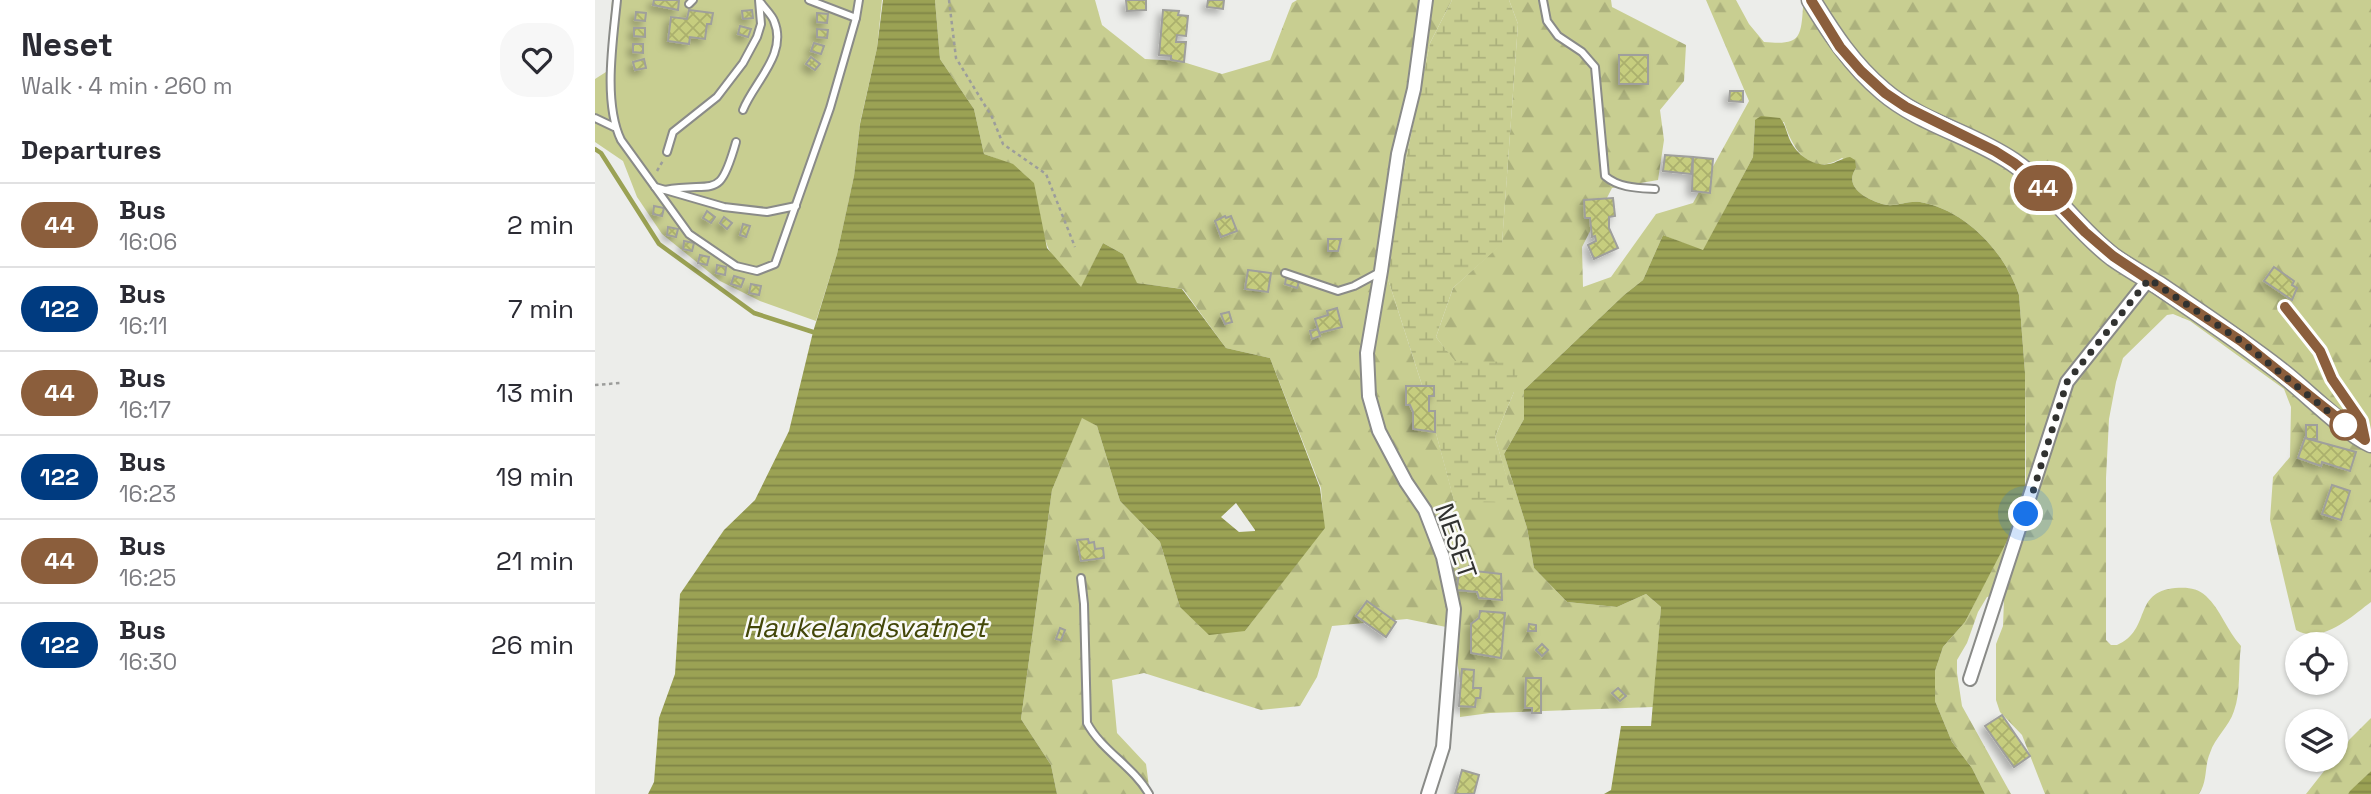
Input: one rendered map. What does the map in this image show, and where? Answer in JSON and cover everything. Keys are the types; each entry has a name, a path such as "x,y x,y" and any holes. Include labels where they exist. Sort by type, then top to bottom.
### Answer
{"main road":[{"path":"1811,0 1840,47 1885,93 1906,107 2014,163 2113,256 2241,341 2368,441"}],"street":[{"name":"NESET","path":"1426,0 1414,89 1398,154 1367,353 1369,396 1379,431 1406,482 1425,510 1443,558 1454,608 1443,747 1428,794"},
{"path":"1970,679 2067,382 2149,279"}],"lane":[{"path":"617,0 611,80 614,127 689,234 736,266 757,271 775,264 830,108 859,0"},
{"path":"809,0 856,18"},
{"path":"1542,0 1547,21 1558,36 1582,52 1595,67 1605,176 1612,183 1626,187 1655,189"},
{"path":"743,110 768,68 776,48 777,30 774,20 759,1"},
{"path":"667,152 673,132 711,103 743,63 757,37 761,16 759,1"},
{"path":"595,118 614,127"},
{"path":"663,190 708,187 721,181 728,169 736,142"},
{"path":"655,187 724,207 767,212 796,206"},
{"path":"1285,273 1338,291 1354,286 1381,271"},
{"path":"2285,307 2320,351 2332,379 2361,421 2368,441"},
{"path":"1081,578 1087,723 1094,735 1127,765 1149,794"}],"path":[{"path":"949,0 955,58 992,117 1003,144 1047,174 1075,247"},
{"path":"657,170 663,162"},
{"path":"595,385 619,383"}],"green space":[{"path":"612,0 882,0 877,48 860,123 854,176 837,254 816,321 760,301 720,281 662,234 637,197 623,161 595,142 595,79 606,72"},
{"path":"935,0 1095,0 1102,25 1145,59 1180,61 1222,74 1270,60 1292,3 1297,0 1452,0 1430,43 1398,198 1387,276 1429,407 1454,500 1513,501 1495,437 1514,392 1455,362 1436,337 1453,288 1502,243 1518,24 1509,0 1611,0 1612,7 1686,45 1684,81 1660,110 1664,140 1658,180 1612,188 1582,247 1583,287 1611,277 1656,214 1693,203 1749,101 1706,0 1736,0 1749,24 1764,42 1776,43 1796,38 1801,27 1803,7 1808,0 2371,0 2371,602 2346,621 2326,631 2296,630 2270,520 2273,477 2290,457 2291,407 2284,389 2190,321 2173,314 2167,315 2123,358 2109,419 2106,478 2106,640 2111,645 2117,645 2128,638 2135,630 2147,604 2153,596 2162,591 2184,588 2199,591 2211,602 2241,646 2238,696 2234,711 2212,747 2204,784 2199,794 2045,794 2022,735 2000,712 1996,700 1996,644 2003,626 2004,600 2001,594 1987,597 1957,660 1962,706 2011,794 1985,794 1972,768 1952,742 1935,701 1935,671 1943,647 1965,622 2022,509 2026,483 2025,373 2019,295 2013,279 1994,249 1981,235 1953,214 1920,202 1887,205 1869,199 1854,186 1852,181 1856,168 1842,158 1831,163 1812,162 1798,151 1784,122 1755,120 1753,157 1703,251 1663,235 1643,280 1524,390 1524,419 1504,454 1527,528 1534,568 1567,602 1617,607 1646,594 1661,607 1653,707 1490,713 1460,717 1460,679 1451,628 1407,619 1332,626 1317,677 1300,706 1261,710 1144,673 1112,680 1117,733 1146,764 1150,794 1057,794 1051,765 1021,719 1052,490 1082,417 1097,426 1120,501 1160,542 1180,607 1245,631 1324,528 1321,488 1270,358 1226,348 1183,289 1136,283 1123,254 1103,243 1081,288 1049,250 1036,198 1028,179 1005,163 984,154 974,109 940,59"},
{"path":"1452,0 1509,0 1518,24 1502,244 1453,288 1436,337 1455,361 1520,362 1514,392 1495,437 1514,502 1454,501 1429,407 1387,276 1398,198 1430,43"},
{"path":"2371,718 2371,771 2348,794 2306,794 2323,772 2348,772 2349,740"}],"water":[{"name":"Haukelandsvatnet","path":"883,0 935,0 940,59 974,109 984,154 1013,164 1034,183 1047,248 1081,287 1103,243 1123,254 1137,283 1182,289 1226,348 1270,358 1320,488 1325,528 1245,631 1209,635 1180,607 1160,542 1120,501 1097,426 1082,418 1052,490 1021,719 1051,765 1057,794 648,794 654,782 659,718 675,674 680,594 724,530 755,500 789,431 813,332 837,254 854,176 860,124 877,48","holes":["1236,503 1255,530 1239,532 1221,517"]},
{"path":"1761,116 1780,118 1795,149 1810,161 1823,164 1850,157 1855,160 1856,168 1852,181 1858,191 1869,199 1887,205 1920,202 1953,214 1968,224 1994,249 2013,279 2019,295 2025,373 2025,497 2008,539 1965,622 1943,647 1935,671 1935,701 1952,742 1972,768 1985,794 1604,794 1611,790 1621,726 1651,726 1661,607 1646,594 1617,607 1567,602 1534,568 1527,528 1504,454 1524,419 1524,390 1643,280 1663,235 1703,250 1753,157 1755,120"},
{"path":"2371,771 2371,794 2348,794 2350,791"}],"building":[{"path":"654,0 679,0 678,10 653,5"},
{"path":"1126,0 1146,0 1146,10 1127,11"},
{"path":"1208,0 1224,0 1223,9 1207,7"},
{"path":"689,10 713,13 711,24 707,24 705,39 690,37 689,44 668,41 671,17 687,19"},
{"path":"752,10 753,18 743,19 742,11"},
{"path":"1163,10 1179,11 1178,15 1188,16 1186,36 1177,35 1176,42 1186,42 1184,62 1171,60 1171,56 1159,55"},
{"path":"636,12 646,13 645,21 635,20"},
{"path":"817,13 828,14 827,23 817,22"},
{"path":"740,26 751,29 748,37 738,34"},
{"path":"634,28 645,28 645,37 634,36"},
{"path":"817,29 828,30 827,38 817,37"},
{"path":"814,43 824,46 821,54 811,51"},
{"path":"633,44 643,44 643,53 633,52"},
{"path":"1619,55 1648,55 1648,84 1619,84"},
{"path":"811,57 820,64 815,70 806,64"},
{"path":"644,59 646,68 635,70 633,62"},
{"path":"1730,91 1743,91 1743,102 1729,101"},
{"path":"1665,155 1693,157 1691,174 1663,171"},
{"path":"1693,157 1713,159 1710,193 1692,191"},
{"path":"1613,198 1615,216 1609,217 1609,228 1618,248 1594,259 1588,245 1596,241 1595,236 1592,237 1590,218 1585,218 1584,200"},
{"path":"654,206 664,208 662,216 653,214"},
{"path":"707,211 715,217 711,223 703,218"},
{"path":"1231,216 1237,231 1221,237 1215,221"},
{"path":"724,217 732,223 727,229 720,223"},
{"path":"743,224 750,226 746,237 740,235"},
{"path":"668,227 678,229 676,237 667,235"},
{"path":"1328,239 1341,239 1338,251 1328,251"},
{"path":"684,241 694,243 692,251 683,249"},
{"path":"700,255 709,257 707,265 698,263"},
{"path":"717,265 726,267 725,275 716,273"},
{"path":"2274,267 2294,281 2292,285 2297,288 2292,300 2264,281"},
{"path":"1248,270 1271,273 1268,292 1245,289"},
{"path":"734,276 744,279 741,287 731,284"},
{"path":"1286,278 1299,282 1297,288 1285,284"},
{"path":"751,284 761,286 759,295 749,293"},
{"path":"1337,308 1342,327 1319,333 1315,319 1328,315 1327,311"},
{"path":"1229,312 1232,322 1225,324 1221,314"},
{"path":"1318,329 1320,336 1312,339 1310,331"},
{"path":"1406,386 1434,386 1434,396 1429,396 1429,411 1435,411 1435,432 1413,429 1413,412 1410,405 1406,405"},
{"path":"2306,425 2317,425 2317,439 2306,439"},
{"path":"2305,438 2356,452 2350,471 2322,462 2321,466 2298,458"},
{"path":"2332,485 2350,491 2341,520 2322,514"},
{"path":"1088,539 1089,543 1094,542 1095,549 1103,548 1104,558 1081,561 1077,540"},
{"path":"1469,566 1475,566 1474,571 1501,574 1502,600 1479,598 1477,592 1457,590 1459,569 1469,570"},
{"path":"1367,601 1396,622 1386,637 1356,616"},
{"path":"1480,611 1505,613 1501,658 1471,653 1471,624 1479,618"},
{"path":"1529,624 1536,625 1536,631 1528,631"},
{"path":"1060,628 1065,630 1061,640 1056,639"},
{"path":"1542,644 1548,650 1542,656 1536,650"},
{"path":"1462,669 1474,670 1473,688 1481,688 1475,707 1459,706"},
{"path":"1526,678 1541,678 1541,713 1532,713 1532,708 1525,708"},
{"path":"1618,688 1626,696 1620,701 1612,693"},
{"path":"2002,715 2030,756 2014,767 1985,726"},
{"path":"1462,770 1479,775 1474,794 1455,794"}],"waterway":[{"path":"595,149 601,153 659,244 754,313 813,332"}],"bus line":[{"name":"44","path":"1811,0 1840,47 1885,93 1906,107 2014,163 2113,256 2241,341 2365,440 2361,421 2332,379 2320,351 2285,307"}],"route":[{"path":"2026,514 2067,382 2149,279 2241,341 2345,425"}]}
